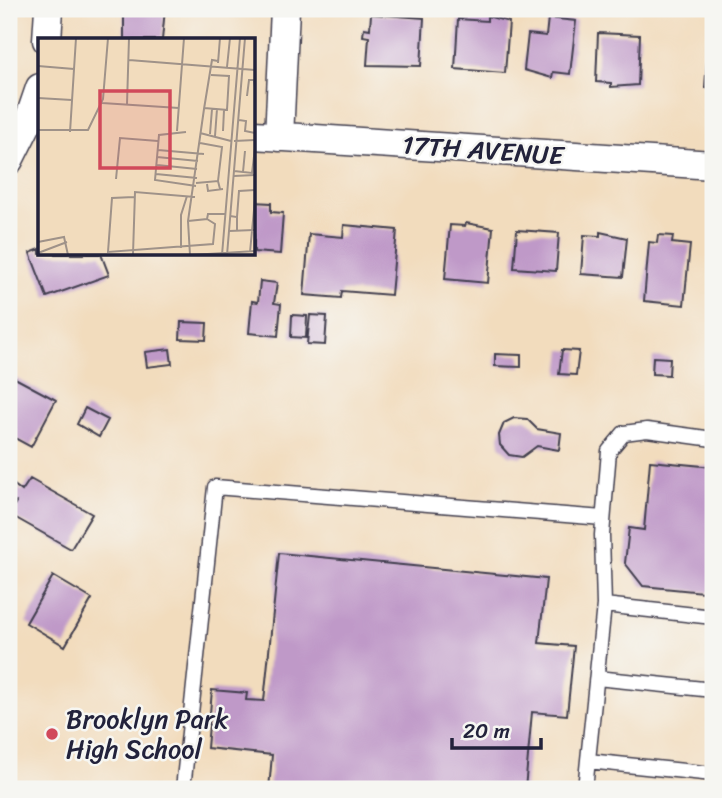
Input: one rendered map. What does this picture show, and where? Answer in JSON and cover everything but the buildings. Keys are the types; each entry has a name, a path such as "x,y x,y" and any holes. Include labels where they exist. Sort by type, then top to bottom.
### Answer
{"street":[{"path":"47,38 49,9"},
{"path":"266,136 285,9"},
{"path":"9,160 35,121 38,101"},
{"name":"17TH AVENUE","path":"266,136 713,165"}],"lane":[{"path":"585,789 604,606 603,518 609,451 624,433 647,430 713,439"},
{"path":"183,789 215,487 603,518"},
{"path":"604,606 713,617"},
{"path":"597,678 713,690"},
{"path":"588,761 713,774"}],"place":[{"name":"Brooklyn Park High School","path":"52,734"}]}
